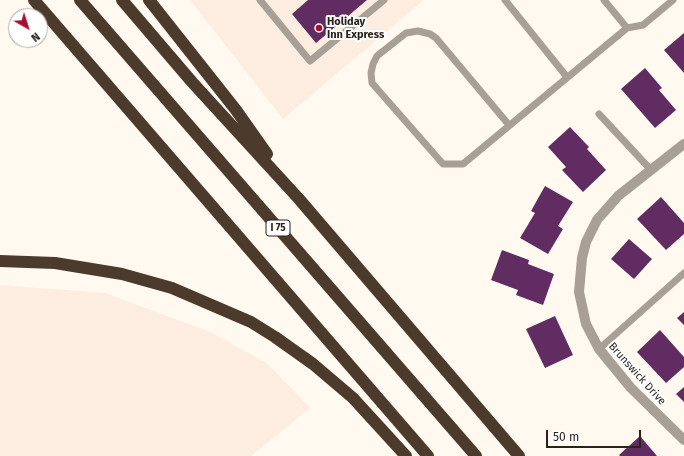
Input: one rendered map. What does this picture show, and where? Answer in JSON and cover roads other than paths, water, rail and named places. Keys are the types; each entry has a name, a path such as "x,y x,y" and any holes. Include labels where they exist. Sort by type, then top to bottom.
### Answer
{"highway":[{"path":"34,0 166,156 428,456"},
{"name":"I 75","path":"80,0 476,456"},
{"path":"122,0 192,82 299,199 519,456"},
{"path":"149,0 236,110 299,199"},
{"path":"0,261 55,263 122,274 184,293 251,322 275,336 313,364 353,398 406,456"}],"street":[{"name":"Brunswick Drive","path":"684,144 618,196 604,210 591,231 585,247 579,275 579,292 586,324 599,349 631,388 684,440"}],"lane":[{"path":"263,1 310,61 384,0"},
{"path":"505,0 567,77"},
{"path":"604,0 627,28"},
{"path":"509,125 436,38 430,34 418,31 406,33 377,56 373,64 371,73 372,83 443,164 463,164 627,28 643,24 673,0"},
{"path":"599,114 651,170"},
{"path":"599,349 684,273"}],"place":[{"name":"Holiday Inn Express","path":"319,28"}]}
